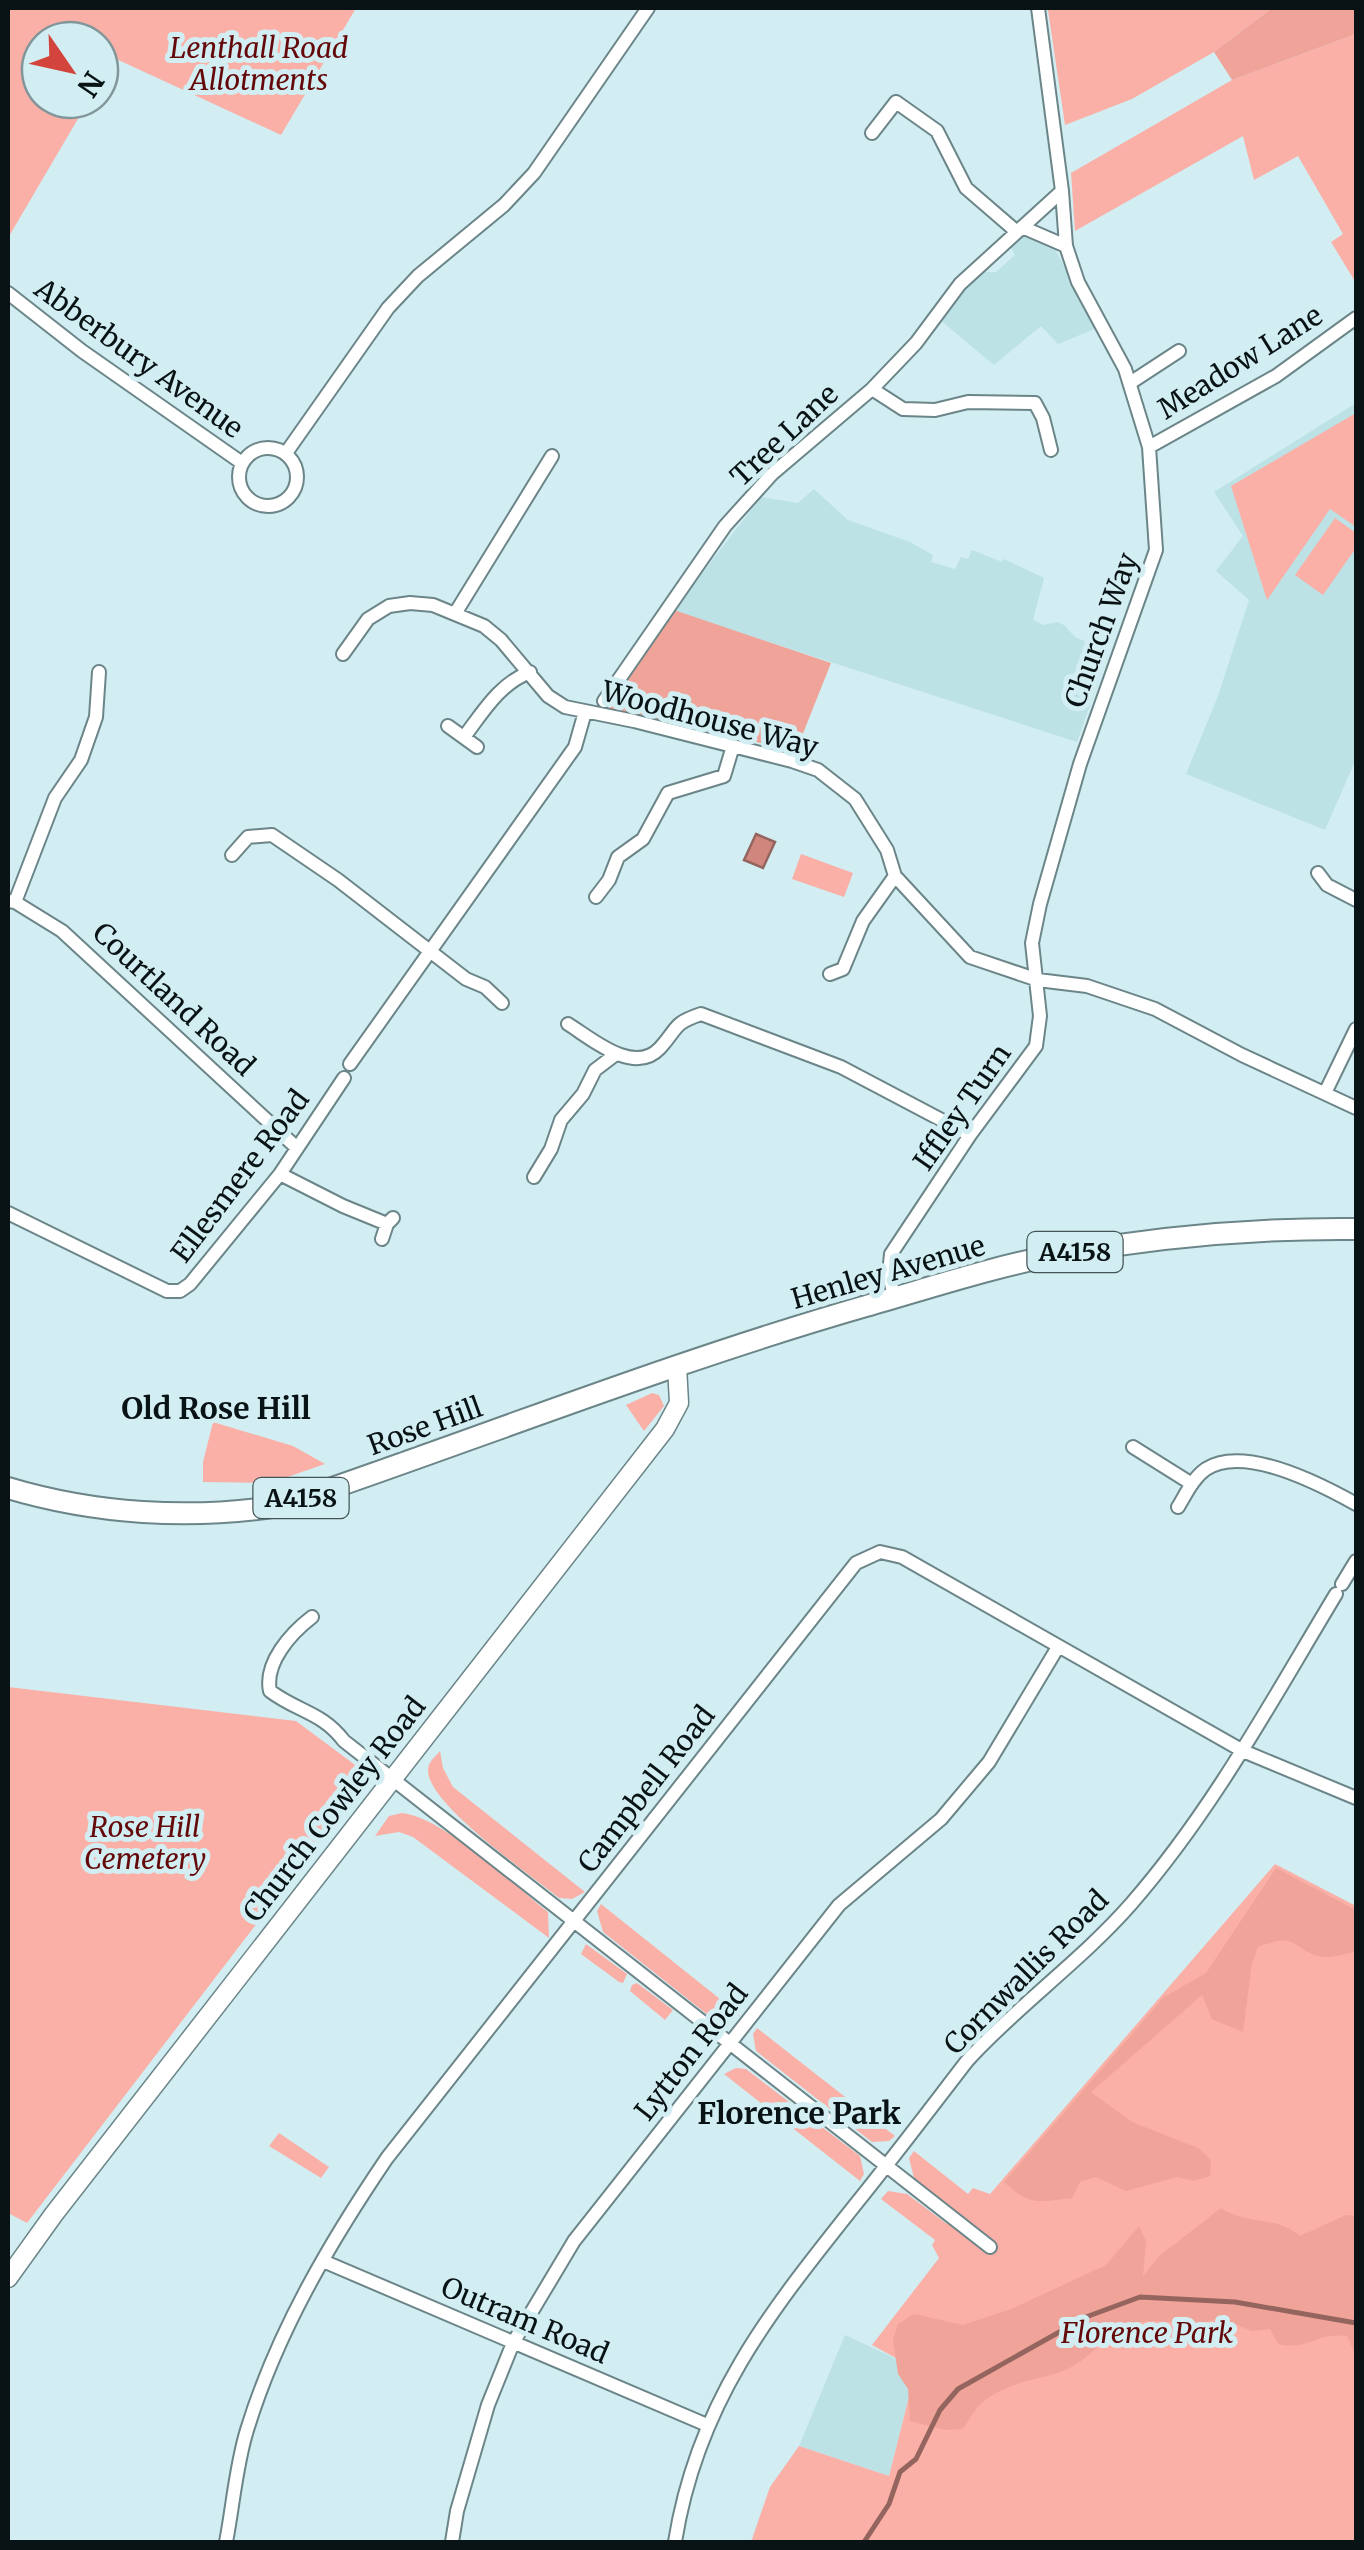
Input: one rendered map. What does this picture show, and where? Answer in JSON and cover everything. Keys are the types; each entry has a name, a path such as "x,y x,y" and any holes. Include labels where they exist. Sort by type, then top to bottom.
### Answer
{"main road":[{"name":"Henley Avenue","path":"678,1366 894,1298 1052,1256 1143,1240 1253,1230 1356,1229"},
{"name":"Rose Hill","path":"8,1488 144,1513 240,1512 280,1506 678,1366"},
{"name":"Church Cowley Road","path":"8,2278 665,1428 679,1403 678,1366"}],"street":[{"path":"286,453 398,297 504,205 534,173 648,8"},
{"name":"Church Way","path":"1038,8 1066,246 1078,282 1130,382 1149,447 1156,550 1084,751 1040,904 1032,943 1038,980"},
{"path":"872,133 896,102 937,131 966,188 1019,230 1066,246"},
{"name":"Tree Lane","path":"604,700 726,526 772,474 872,389 916,343 960,284 1062,191"},
{"name":"Abberbury Avenue","path":"8,293 82,351 242,463"},
{"name":"Meadow Lane","path":"1149,447 1276,376 1356,318"},
{"path":"1130,382 1179,351"},
{"path":"872,389 904,409 936,410 968,402 1035,404 1043,418 1050,450"},
{"path":"267,448 286,453 296,468 296,486 284,501 266,506 248,498 239,482 242,463 249,455 267,448"},
{"path":"343,654 368,619 389,606 433,605 456,612 552,456"},
{"name":"Woodhouse Way","path":"456,612 501,640 548,696 565,707 805,766 841,786 870,818 895,876 970,957 1038,980"},
{"path":"11,901 54,798 81,760 96,717 99,672"},
{"path":"464,738 497,693 513,678 530,672"},
{"path":"350,1064 575,747 586,712"},
{"path":"448,726 477,747"},
{"path":"596,897 609,880 618,857 643,839 668,793 724,776 734,746"},
{"path":"232,856 248,836 272,835 502,1003"},
{"path":"1318,873 1327,885 1356,900"},
{"path":"830,974 843,970 863,920 895,876"},
{"name":"Courtland Road","path":"11,901 62,930 297,1148"},
{"path":"1038,980 1087,986 1155,1009 1356,1108"},
{"name":"Iffley Turn","path":"894,1298 889,1273 891,1254 970,1135 1036,1046 1040,1016 1038,980"},
{"path":"568,1024 616,1054 636,1059 657,1052 678,1022 702,1014 841,1067 970,1135"},
{"path":"1325,1093 1356,1029"},
{"path":"534,1177 551,1149 561,1120 583,1094 595,1070 616,1054"},
{"name":"Ellesmere Road","path":"8,1213 168,1291 180,1291 190,1284 280,1174 344,1078"},
{"path":"280,1174 343,1206 390,1221 382,1239"},
{"path":"1133,1447 1192,1484"},
{"path":"1178,1508 1204,1470 1220,1462 1239,1461 1278,1468 1356,1504"},
{"name":"Campbell Road","path":"226,2542 246,2432 279,2343 352,2210 387,2158 856,1563 880,1552 902,1557 1243,1751 1356,1798"},
{"name":"Cornwallis Road","path":"675,2542 682,2500 706,2424 780,2299 996,2029 1070,1966 1176,1851 1243,1751 1356,1561"},
{"path":"312,1617 300,1626 272,1663 270,1691 293,1706 324,1718 344,1741 990,2247"},
{"name":"Lytton Road","path":"452,2542 457,2510 488,2405 513,2343 574,2241 839,1905 941,1819 977,1776 1058,1647"},
{"name":"Outram Road","path":"323,2262 706,2424"}],"shaded area":[{"path":"1272,8 1356,8 1356,34 1232,80 1214,52"},
{"path":"1025,236 1054,247 1097,328 1058,344 1041,326 994,365 940,320 980,266 987,272 996,272 1015,255 1009,244"},
{"path":"1356,403 1356,759 1325,830 1186,774 1218,696 1249,600 1216,571 1243,536 1214,492"},
{"path":"814,489 848,520 910,542 933,555 931,562 955,569 961,557 968,559 972,550 1002,562 1004,559 1044,578 1033,620 1044,625 1057,622 1075,637 1109,652 1077,742 673,611 761,497 798,503"},
{"path":"674,610 831,663 796,751 608,709"},
{"path":"756,834 775,842 763,868 744,860"},
{"path":"1276,1868 1356,1910 1356,1952 1322,1957 1289,1941 1258,1947 1252,1963 1243,2032 1212,2019 1202,1995 1091,2092 1132,2122 1198,2148 1211,2160 1210,2176 1194,2181 1177,2177 1126,2191 1096,2177 1080,2182 1072,2198 1051,2201 1028,2199 1013,2190 1004,2182 1164,1997 1206,1973"},
{"path":"1221,2208 1231,2214 1281,2225 1300,2236 1346,2215 1356,2216 1356,2356 1347,2336 1289,2346 1278,2344 1270,2329 1252,2331 1219,2318 1202,2323 1146,2321 1110,2329 1082,2361 988,2398 963,2429 945,2430 910,2421 908,2389 898,2374 893,2340 898,2324 914,2314 963,2325 1011,2309 1106,2265 1139,2226 1146,2241 1143,2276 1158,2257"},
{"path":"845,2335 916,2368 889,2476 799,2446"}],"green space":[{"name":"Lenthall Road Allotments","path":"8,8 356,8 281,135 120,61 120,20 20,20 20,120 77,120 8,238"},
{"path":"1272,8 1214,52 1132,99 1065,125 1048,10"},
{"path":"1356,34 1356,283 1331,242 1343,234 1298,156 1254,180 1243,136 1075,231 1071,173 1232,80"},
{"path":"1356,413 1356,527 1330,509 1267,600 1231,486"},
{"path":"1335,518 1356,533 1356,548 1323,595 1295,575"},
{"path":"801,854 853,873 844,897 792,879"},
{"path":"652,1393 659,1395 664,1406 644,1431 626,1405"},
{"path":"213,1422 293,1446 325,1464 270,1483 203,1482 203,1462"},
{"name":"Rose Hill Cemetery","path":"8,1687 296,1721 370,1776 27,2223 8,2213"},
{"path":"440,1751 453,1787 585,1892 572,1899 559,1898 462,1820 432,1784 428,1767"},
{"path":"402,1813 419,1817 457,1839 548,1912 549,1938 413,1837 399,1832 375,1836 389,1816"},
{"name":"Florence Park","path":"1275,1864 1356,1906 1356,2542 751,2542 770,2487 799,2446 889,2476 916,2369 872,2345 939,2258 932,2245 935,2240 881,2199 888,2191 907,2194 947,2224 955,2213 914,2178 909,2158 914,2151 968,2194 973,2188 990,2194"},
{"path":"601,1904 740,2015 724,2023 713,2019 603,1932 597,1911"},
{"path":"586,1944 627,1974 623,1983 581,1954"},
{"path":"637,1983 673,2010 665,2020 630,1991"},
{"path":"757,2028 895,2136 889,2141 872,2142 756,2051 753,2034"},
{"path":"736,2068 746,2069 860,2156 864,2174 860,2181 724,2074"},
{"path":"279,2133 329,2167 321,2178 269,2146"}],"waterway":[{"path":"864,2542 889,2504 900,2472 916,2459 940,2410 958,2389 1086,2317 1140,2297 1235,2302 1356,2323"}],"district":[{"name":"Old Rose Hill","path":"216,1408"},
{"name":"Florence Park","path":"799,2113"}]}
